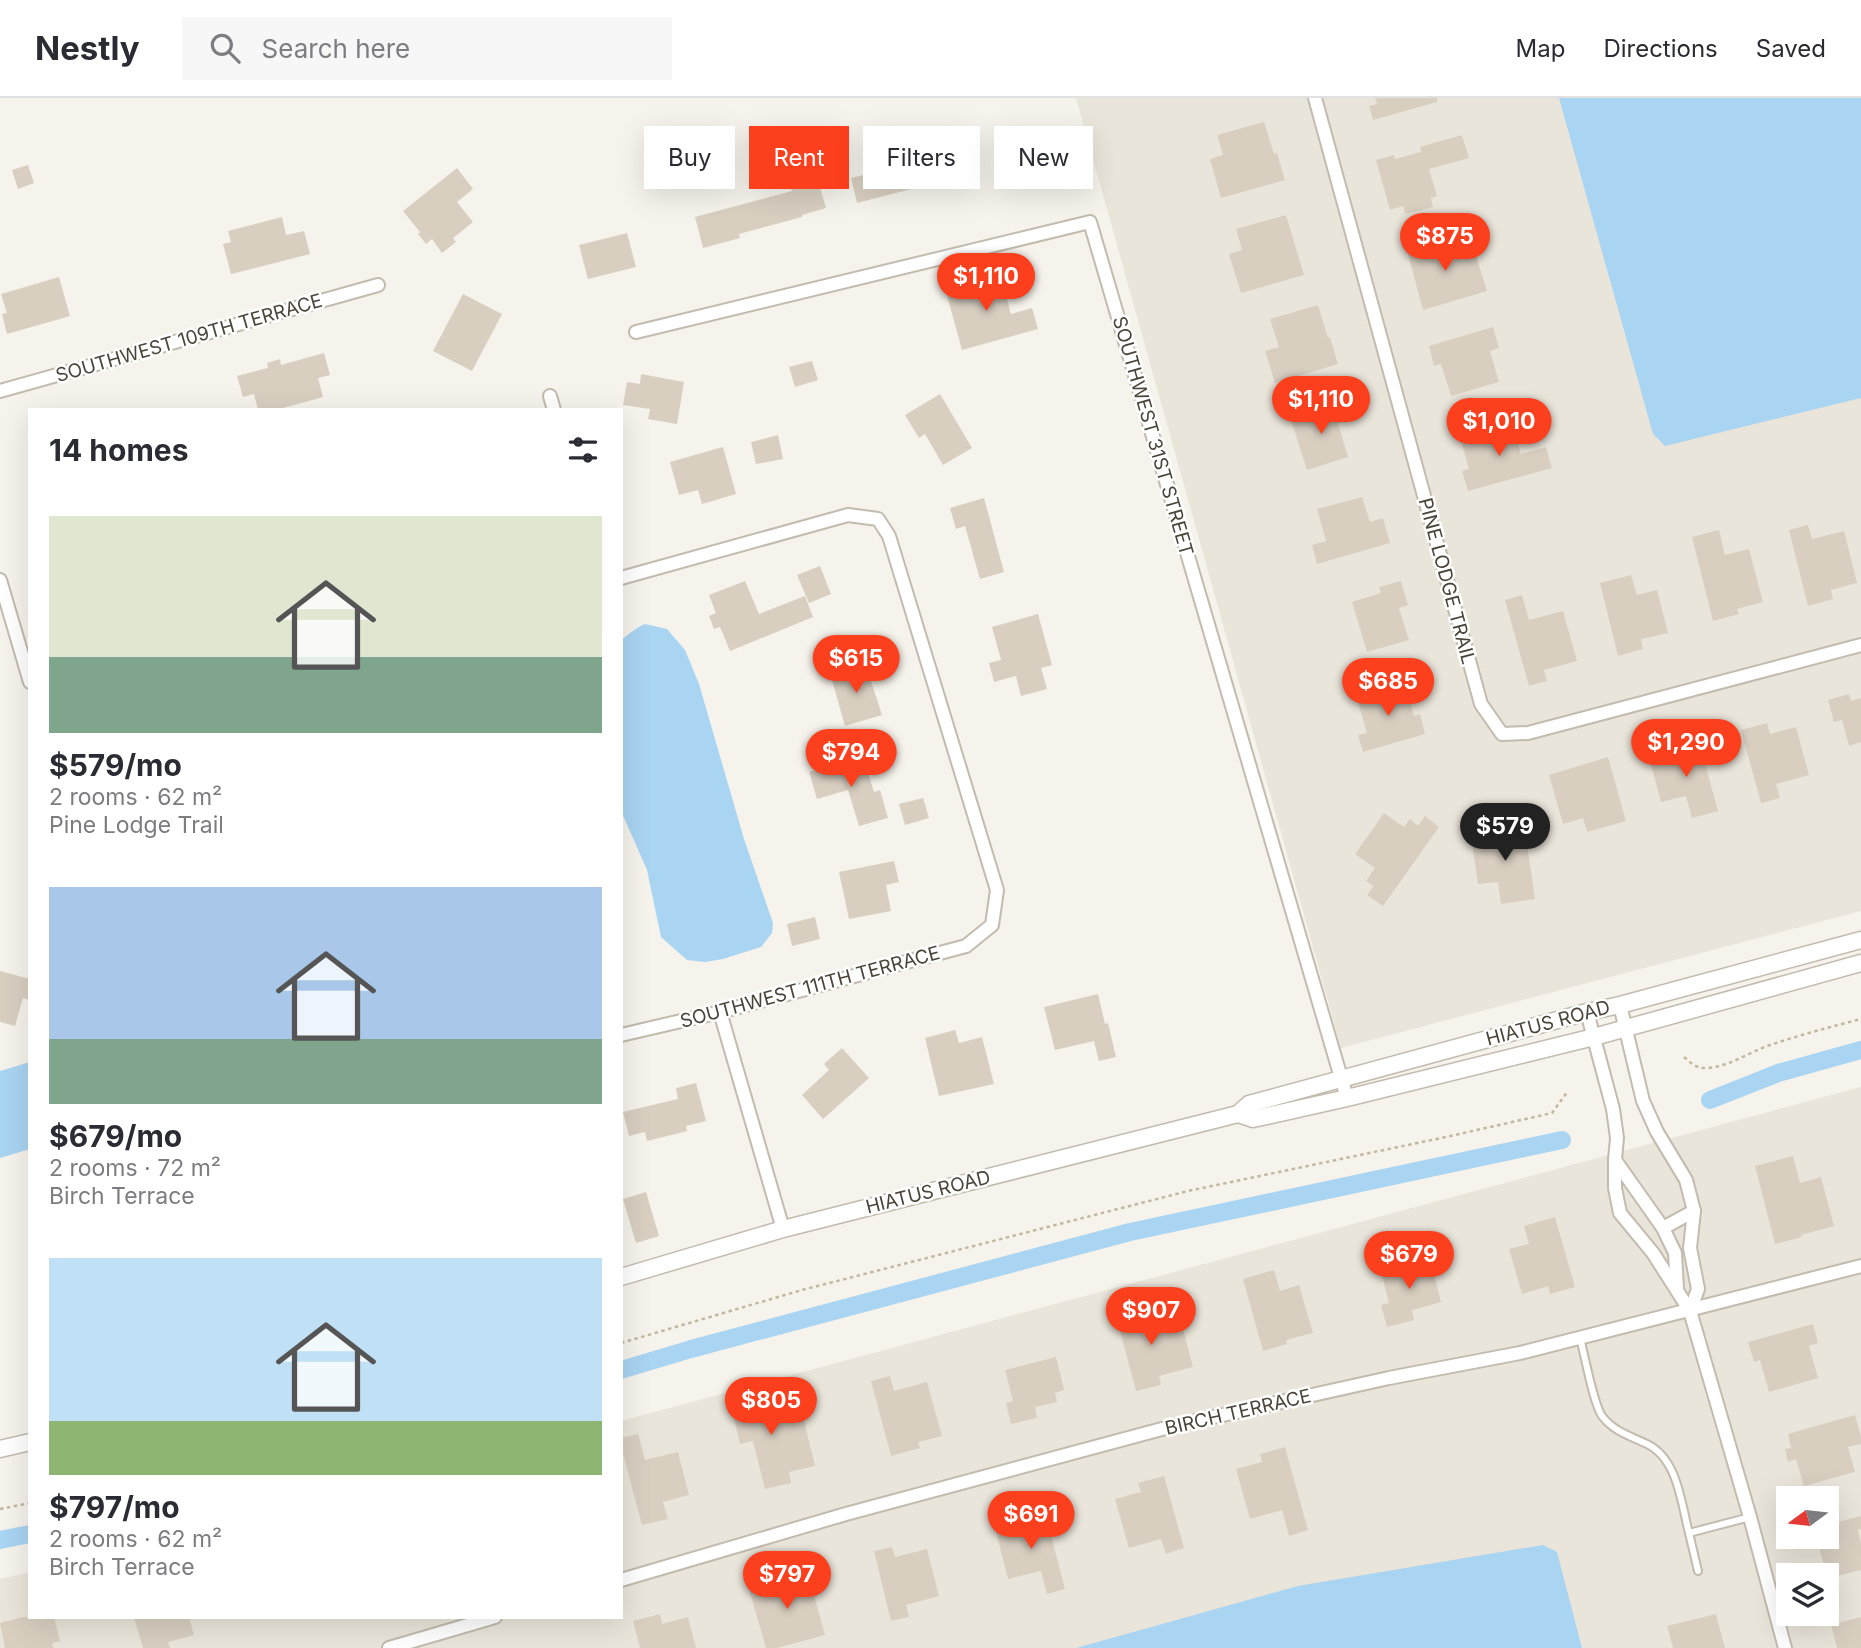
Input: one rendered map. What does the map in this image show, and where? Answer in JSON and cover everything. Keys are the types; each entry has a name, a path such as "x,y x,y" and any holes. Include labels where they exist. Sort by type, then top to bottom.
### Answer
{"street":[{"name":"PINE LODGE TRAIL","path":"1315,98 1481,704 1502,734 1528,733 1861,645"},
{"name":"SOUTHWEST 31ST STREET","path":"636,332 1090,222 1347,1098"},
{"name":"SOUTHWEST 109TH TERRACE","path":"0,391 379,285"},
{"path":"550,396 553,408"},
{"name":"SOUTHWEST 111TH TERRACE","path":"623,577 848,515 878,520 890,536 997,890 992,925 966,946 720,1012 623,1035"},
{"path":"0,580 28,675"},
{"name":"HIATUS ROAD","path":"623,1276 783,1228 1238,1114 1249,1104 1342,1078 1861,940"},
{"name":"HIATUS ROAD","path":"1238,1114 1253,1119 1347,1098 1594,1037 1861,963"},
{"path":"1620,1005 1643,1101 1657,1132 1686,1180 1694,1211 1690,1248 1698,1289 1690,1311"},
{"path":"720,1012 783,1228"},
{"path":"1587,1012 1614,1109 1617,1138 1615,1188 1620,1213 1653,1253 1690,1311 1785,1648"},
{"path":"1615,1160 1663,1228 1675,1253 1678,1289"},
{"path":"1663,1228 1694,1211"},
{"name":"BIRCH TERRACE","path":"623,1579 846,1514 1173,1426 1389,1378 1520,1353 1861,1266"},
{"path":"0,1449 28,1442"},
{"path":"389,1648 488,1619"}],"lane":[{"path":"1580,1338 1600,1413 1613,1427 1648,1444 1659,1451 1667,1461 1698,1570"},
{"path":"1689,1533 1750,1517"}],"path":[{"path":"1684,1057 1696,1067 1707,1069 1768,1046 1861,1019"},
{"path":"623,1342 802,1290 1188,1191 1552,1113 1568,1091"},
{"path":"0,1509 28,1503"}],"shaded area":[{"path":"1076,98 1861,98 1861,911 1341,1048 1093,159 1093,126 1084,126"},
{"path":"1861,1087 1861,1648 0,1648 0,1579 28,1572 28,1619 623,1619 623,1420"}],"water":[{"path":"1559,98 1861,98 1861,398 1665,446 1653,434"},
{"path":"645,624 667,629 685,650 699,684 744,839 773,923 772,933 761,947 705,962 687,960 661,937 647,870 623,816 623,638"},
{"path":"28,1063 28,1150 0,1158 0,1071"},
{"path":"1543,1545 1557,1552 1582,1648 1076,1648 1298,1586"}],"building":[{"path":"1375,98 1437,98 1437,102 1373,120 1369,106 1377,104"},
{"path":"1264,122 1285,180 1221,198 1210,159 1223,155 1217,135"},
{"path":"1462,135 1469,158 1429,169 1437,196 1431,198 1433,207 1405,214 1403,206 1390,210 1376,160 1394,155 1395,159 1421,152 1420,147"},
{"path":"28,165 34,183 18,189 12,170"},
{"path":"457,168 473,189 457,202 473,222 453,238 456,242 442,253 432,239 426,244 403,211"},
{"path":"863,175 863,189 911,189 857,203 851,178"},
{"path":"820,189 826,208 739,234 740,238 703,248 695,217 792,191"},
{"path":"1286,215 1304,275 1241,293 1229,254 1242,250 1236,229"},
{"path":"282,217 286,235 304,231 310,254 231,274 223,244 231,242 228,231"},
{"path":"627,233 636,267 588,279 579,245"},
{"path":"1456,236 1462,257 1475,253 1487,291 1423,310 1407,251"},
{"path":"1000,273 1011,314 1032,308 1038,329 962,350 945,288"},
{"path":"59,277 70,316 7,334 2,314 7,313 1,294"},
{"path":"463,294 502,314 472,371 433,351"},
{"path":"1318,305 1338,364 1275,383 1265,351 1279,347 1270,319"},
{"path":"1493,327 1499,348 1490,351 1499,382 1451,396 1441,364 1434,366 1429,346"},
{"path":"324,353 330,375 318,378 323,397 283,408 258,408 254,394 243,397 237,376 268,368 267,363 280,359 281,365"},
{"path":"812,361 818,380 795,387 789,367"},
{"path":"641,374 684,382 677,424 648,419 650,409 623,405 627,382 640,384"},
{"path":"940,394 972,448 943,465 925,434 919,438 905,415"},
{"path":"1340,400 1347,421 1338,423 1348,457 1307,470 1291,420 1320,411 1319,406"},
{"path":"1512,424 1521,454 1546,447 1552,468 1468,491 1462,471 1469,469 1460,438"},
{"path":"778,435 783,459 756,464 751,442"},
{"path":"723,447 736,494 702,504 698,490 679,495 670,462"},
{"path":"1362,497 1370,522 1383,518 1390,543 1317,564 1312,545 1326,541 1317,509"},
{"path":"984,498 1004,572 980,579 965,526 956,529 950,508"},
{"path":"1808,525 1812,539 1844,531 1857,583 1831,590 1833,599 1808,606 1789,530"},
{"path":"1719,530 1725,555 1749,549 1763,602 1737,609 1739,614 1713,621 1692,537"},
{"path":"820,566 831,594 809,603 797,575"},
{"path":"1631,575 1637,595 1657,590 1668,633 1641,639 1643,649 1618,656 1600,583"},
{"path":"745,581 759,614 805,596 813,617 730,651 720,627 714,629 709,616 716,613 709,595"},
{"path":"1401,581 1408,605 1399,608 1409,640 1367,652 1352,602 1381,593 1379,587"},
{"path":"1522,595 1529,620 1563,611 1577,661 1544,670 1547,681 1529,686 1505,600"},
{"path":"1038,614 1052,665 1041,668 1047,689 1021,696 1016,676 994,682 989,663 1001,660 992,627"},
{"path":"865,663 882,715 845,726 830,673"},
{"path":"1405,684 1414,716 1420,714 1425,734 1363,752 1358,735 1367,733 1357,698"},
{"path":"1849,694 1851,701 1861,698 1861,742 1849,746 1842,720 1834,722 1828,700"},
{"path":"1767,723 1770,734 1796,727 1809,775 1776,784 1780,798 1761,803 1741,730"},
{"path":"1699,741 1718,811 1692,818 1686,796 1661,802 1650,761 1676,754 1675,747"},
{"path":"863,756 874,792 880,790 888,818 859,826 848,790 817,799 809,772"},
{"path":"1608,757 1626,821 1587,832 1583,818 1563,824 1549,775"},
{"path":"923,798 929,818 905,825 899,804"},
{"path":"1384,813 1404,827 1410,819 1418,826 1425,816 1439,827 1383,906 1367,895 1374,886 1366,881 1375,868 1355,854"},
{"path":"1524,824 1535,899 1501,904 1498,882 1478,884 1471,837 1499,833 1498,828"},
{"path":"894,861 899,882 886,885 891,911 849,919 839,872"},
{"path":"815,917 820,939 792,946 787,924"},
{"path":"0,971 28,978 28,999 23,998 15,1026 0,1022"},
{"path":"1098,994 1116,1057 1099,1061 1094,1041 1055,1050 1044,1007"},
{"path":"955,1030 959,1043 982,1037 994,1084 939,1096 925,1038"},
{"path":"842,1048 869,1078 823,1119 802,1095 829,1070 824,1064"},
{"path":"696,1083 706,1121 686,1126 687,1131 647,1141 645,1132 629,1136 623,1112 678,1099 676,1088"},
{"path":"1793,1156 1800,1183 1821,1177 1834,1226 1775,1244 1755,1166"},
{"path":"646,1192 659,1236 636,1243 623,1199"},
{"path":"1555,1217 1575,1287 1550,1294 1548,1286 1522,1294 1509,1249 1529,1244 1524,1226"},
{"path":"1430,1259 1441,1302 1412,1310 1414,1320 1387,1327 1381,1305 1389,1303 1381,1272"},
{"path":"1274,1270 1280,1291 1299,1285 1313,1333 1286,1340 1287,1344 1263,1351 1243,1279"},
{"path":"1142,1296 1152,1333 1182,1325 1193,1367 1159,1376 1161,1385 1136,1391 1119,1327 1126,1325 1120,1302"},
{"path":"1813,1324 1818,1343 1809,1346 1818,1378 1769,1392 1760,1360 1754,1362 1748,1342"},
{"path":"1056,1357 1064,1390 1055,1393 1057,1402 1035,1407 1037,1418 1011,1424 1006,1403 1013,1401 1005,1370"},
{"path":"890,1376 894,1391 927,1382 942,1436 918,1442 920,1448 891,1456 871,1381"},
{"path":"766,1381 769,1395 762,1397 768,1425 803,1416 815,1466 789,1472 791,1483 765,1489 753,1441 740,1444 730,1402 742,1399 739,1387"},
{"path":"1855,1415 1861,1444 1848,1447 1855,1472 1804,1486 1796,1459 1788,1462 1785,1449 1791,1448 1788,1434"},
{"path":"638,1434 645,1460 678,1452 689,1495 663,1502 668,1519 642,1525 623,1454 623,1438"},
{"path":"1285,1447 1308,1530 1289,1536 1282,1510 1250,1519 1236,1469 1262,1462 1260,1454"},
{"path":"1164,1476 1184,1548 1166,1554 1161,1539 1129,1548 1115,1499 1141,1492 1138,1483"},
{"path":"1044,1509 1065,1589 1047,1594 1041,1571 1008,1579 996,1532 1028,1523 1026,1514"},
{"path":"1861,1516 1861,1529 1858,1530 1861,1570 1839,1576 1839,1563 1823,1562 1820,1549 1839,1549 1839,1522"},
{"path":"892,1547 895,1557 927,1549 939,1596 906,1605 909,1617 891,1621 874,1551"},
{"path":"808,1574 825,1635 777,1648 766,1648 748,1586"},
{"path":"660,1614 662,1624 688,1617 696,1648 640,1648 633,1621"},
{"path":"1716,1614 1725,1648 1673,1648 1667,1626"},
{"path":"23,1617 54,1619 60,1641 52,1643 53,1648 5,1648 0,1623"},
{"path":"1861,1617 1861,1648 1837,1648 1831,1626 1839,1626 1839,1623"},
{"path":"135,1619 190,1619 194,1635 168,1642 170,1648 143,1648"}],"waterway":[{"path":"1710,1100 1778,1073 1861,1050"},
{"path":"623,1369 1130,1232 1562,1140"},
{"path":"0,1540 28,1534"}]}
